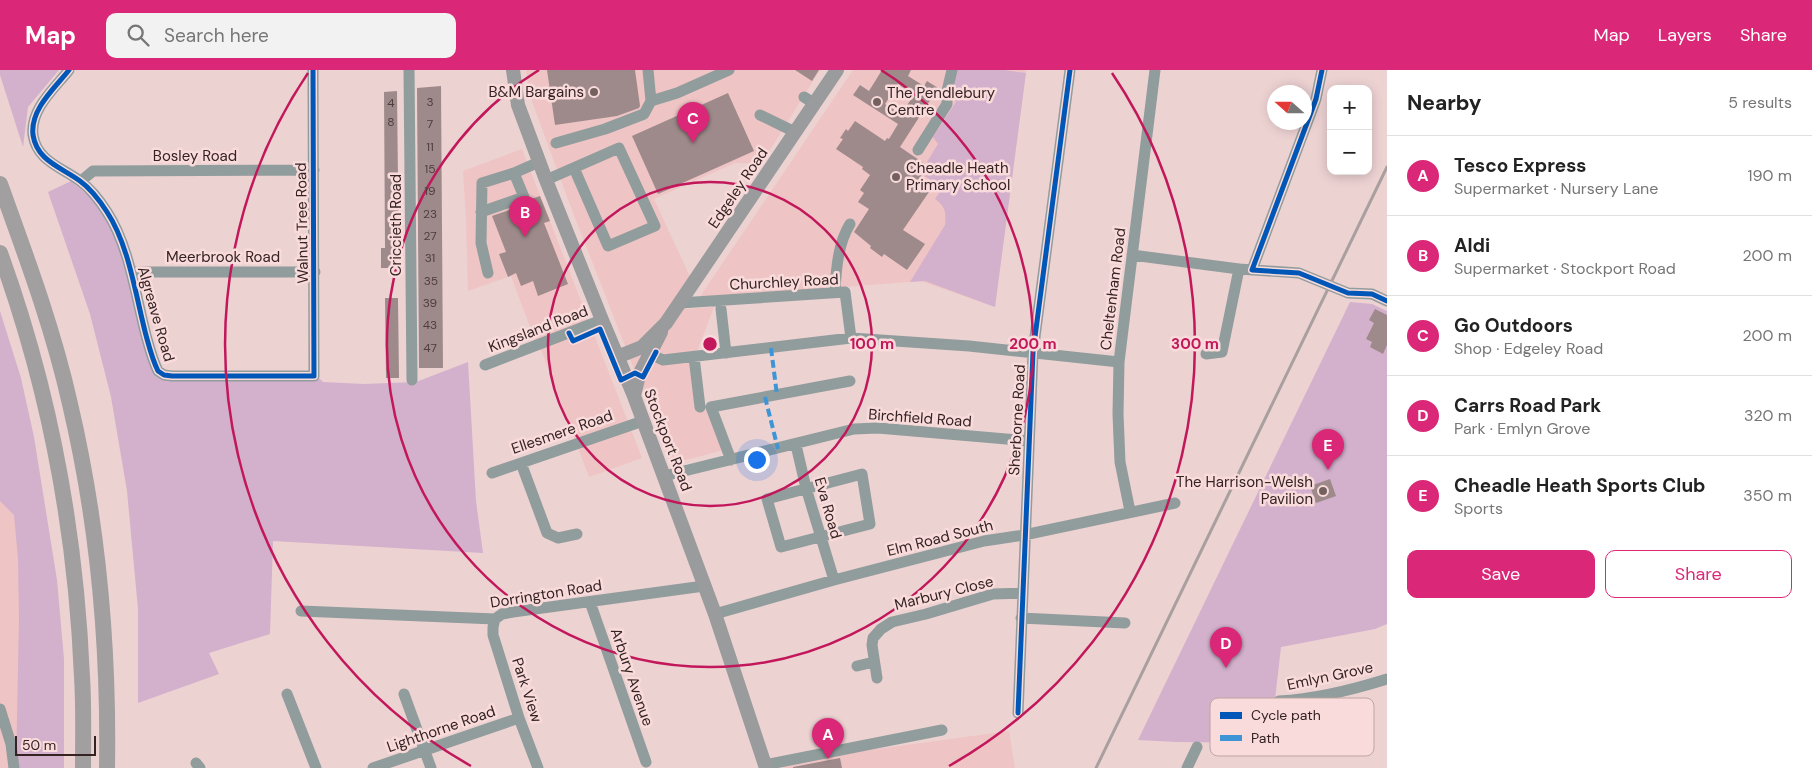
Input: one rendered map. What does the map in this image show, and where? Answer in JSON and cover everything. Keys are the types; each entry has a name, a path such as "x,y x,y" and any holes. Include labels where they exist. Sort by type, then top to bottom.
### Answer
{"highway":[{"path":"0,184 38,291 56,351 70,403 90,500 101,593 106,672 106,768"},
{"path":"0,253 32,352 64,495 75,578 82,667 83,768"}],"main road":[{"name":"Stockport Road","path":"513,70 518,105 664,476 715,614 765,766"},
{"name":"Edgeley Road","path":"620,364 622,354 642,347 666,323 796,132 809,100 837,70"},
{"path":"602,320 612,325 622,346 632,351"},
{"name":"Edgeley Road","path":"634,396 640,375 654,357 666,323"},
{"path":"620,364 654,357"}],"street":[{"name":"Algreave Road","path":"70,70 40,107 35,117 33,134 38,151 43,157 81,182 100,201 118,229 155,366 158,371 164,375 221,377 314,376"},
{"name":"Walnut Tree Road","path":"313,70 314,376"},
{"name":"Criccieth Road","path":"409,70 412,380"},
{"path":"556,143 605,130 644,114 651,101 648,70"},
{"path":"651,101 677,93 729,70"},
{"path":"918,150 947,104 947,91 952,70"},
{"name":"Sherborne Road","path":"1018,712 1033,352 1070,70"},
{"name":"Cheltenham Road","path":"1130,512 1120,462 1118,414 1119,362 1155,70"},
{"path":"1252,270 1316,99 1322,70"},
{"path":"760,115 796,132"},
{"path":"546,180 619,148 655,226 608,246 574,168"},
{"path":"488,273 481,243 482,182 514,173 539,162"},
{"name":"Bosley Road","path":"81,182 93,171 314,170"},
{"path":"481,212 524,197 514,173"},
{"path":"835,292 842,242 850,224"},
{"path":"1132,255 1239,269 1299,273 1355,295 1372,294 1387,301"},
{"path":"1206,354 1222,352 1239,269"},
{"name":"Meerbrook Road","path":"131,272 315,272"},
{"name":"Churchley Road","path":"680,303 846,292 851,338"},
{"path":"720,310 726,353"},
{"name":"Kingsland Road","path":"485,365 602,320"},
{"path":"654,357 694,357 851,338 1033,352 1119,362"},
{"path":"694,357 700,406"},
{"path":"731,460 712,407 850,381"},
{"name":"Ellesmere Road","path":"492,473 643,420"},
{"name":"Birchfield Road","path":"664,476 796,445 854,429 878,428 1029,441"},
{"name":"Eva Road","path":"796,445 806,488 834,580"},
{"path":"521,463 547,533 558,538 577,534"},
{"path":"862,474 870,524 781,547 768,499 806,488 862,474"},
{"name":"Elm Road South","path":"715,614 834,580 984,541 1174,504"},
{"name":"Dorrington Road","path":"301,611 495,619 502,614 513,612 704,586"},
{"name":"Marbury Close","path":"877,678 872,645 873,638 881,629 892,622 993,594 1023,593"},
{"name":"Arbury Avenue","path":"590,602 646,762"},
{"path":"1021,618 1125,623"},
{"name":"Park View","path":"495,619 493,626 494,635 519,718 538,768"},
{"path":"857,666 874,662"},
{"name":"Emlyn Grove","path":"1310,698 1363,687 1387,679"},
{"path":"287,694 316,768"},
{"path":"404,694 430,768"},
{"path":"0,709 11,744 14,768"},
{"name":"Lighthorne Road","path":"373,768 519,718"},
{"path":"765,766 942,730"},
{"path":"1187,768 1197,747"}],"shaded area":[{"path":"0,70 59,70 28,107 23,147 0,75"},
{"path":"526,70 820,70 761,164 735,163 654,199 691,279 686,309 714,307 692,365 699,409 708,406 724,450 671,464 567,197 529,93"},
{"name":"Cheadle Heath Primary School","path":"853,70 1026,70 995,307 921,281 699,298"},
{"path":"957,70 1004,70 1026,73 995,307 925,281 910,282 945,225 944,210 935,199 941,190 928,182 930,179 924,176 932,165 927,162 938,144 933,137 956,102 952,91"},
{"path":"522,149 642,458 589,477 511,276 468,291 463,171"},
{"path":"71,181 91,198 115,232 154,372 317,376 323,382 364,384 416,382 468,362 476,501 483,553 273,541 270,634 209,653 219,674 138,703 138,609 127,491 111,397 90,314 48,192"},
{"path":"1350,302 1372,304 1387,311 1387,624 1375,629 1281,647 1275,698 1210,698 1210,742 1138,740"},
{"path":"0,311 21,378 34,437 57,580 64,659 64,768 16,768 19,618 18,559 14,515 0,501"},
{"path":"0,371 41,537 19,768 0,768"},
{"path":"1009,731 1015,768 783,768 783,766 840,754"}],"building":[{"name":"B&M Bargains","path":"547,70 635,70 640,106 617,116 555,125"},
{"path":"795,70 819,70 812,81"},
{"path":"882,70 911,70 908,76 924,86 927,81 938,88 900,147 928,166 918,180 931,189 903,230 925,244 907,270 884,254 882,257 854,232 869,209 858,202 864,193 860,190 870,175 862,169 863,167 836,149 843,139 840,138 846,129 848,131 855,121 885,141 887,138 889,139 898,124 853,95 860,85 869,91","holes":["898,84 914,95 901,114 885,104"]},
{"path":"441,86 443,368 419,368 417,88"},
{"path":"397,91 399,268 381,268 381,248 385,248 384,92"},
{"path":"728,93 754,151 658,194 632,136"},
{"path":"540,196 550,221 544,223 568,284 538,296 533,281 521,286 516,273 508,277 499,254 506,252 492,216 526,204 531,199"},
{"path":"385,298 398,298 399,378 386,378"},
{"path":"1375,309 1387,315 1387,345 1383,354 1370,347 1372,342 1366,339 1374,323 1369,320"},
{"name":"The Harrison-Welsh Pavilion","path":"1330,479 1336,496 1316,503 1310,486"},
{"path":"840,758 842,768 793,768 793,767"}],"railway":[{"path":"1096,768 1387,167"}],"marked path":[{"path":"771,348 777,395"},
{"path":"765,397 778,449"}],"cycle path":[{"path":"69,70 39,108 35,116 33,125 35,144 39,151 51,162 92,191 115,226 127,257 147,339 158,371 164,375 172,376 314,376 313,70"},
{"path":"1018,713 1033,352 1070,70"},
{"path":"1322,70 1316,99 1252,270 1299,273 1348,293 1372,294 1387,301"},
{"path":"569,333 573,341 600,329 621,380 635,373 643,377 656,352"}],"place":[{"name":"B&M Bargains","path":"594,92"},
{"name":"The Pendlebury Centre","path":"877,102"},
{"name":"Go Outdoors","path":"693,143"},
{"name":"Cheadle Heath Primary School","path":"896,177"},
{"name":"Aldi","path":"525,237"},
{"name":"Cheadle Heath Sports Club","path":"1328,470"},
{"name":"The Harrison-Welsh Pavilion","path":"1323,491"},
{"name":"Carrs Road Park","path":"1226,668"},
{"name":"Tesco Express","path":"828,759"}]}
